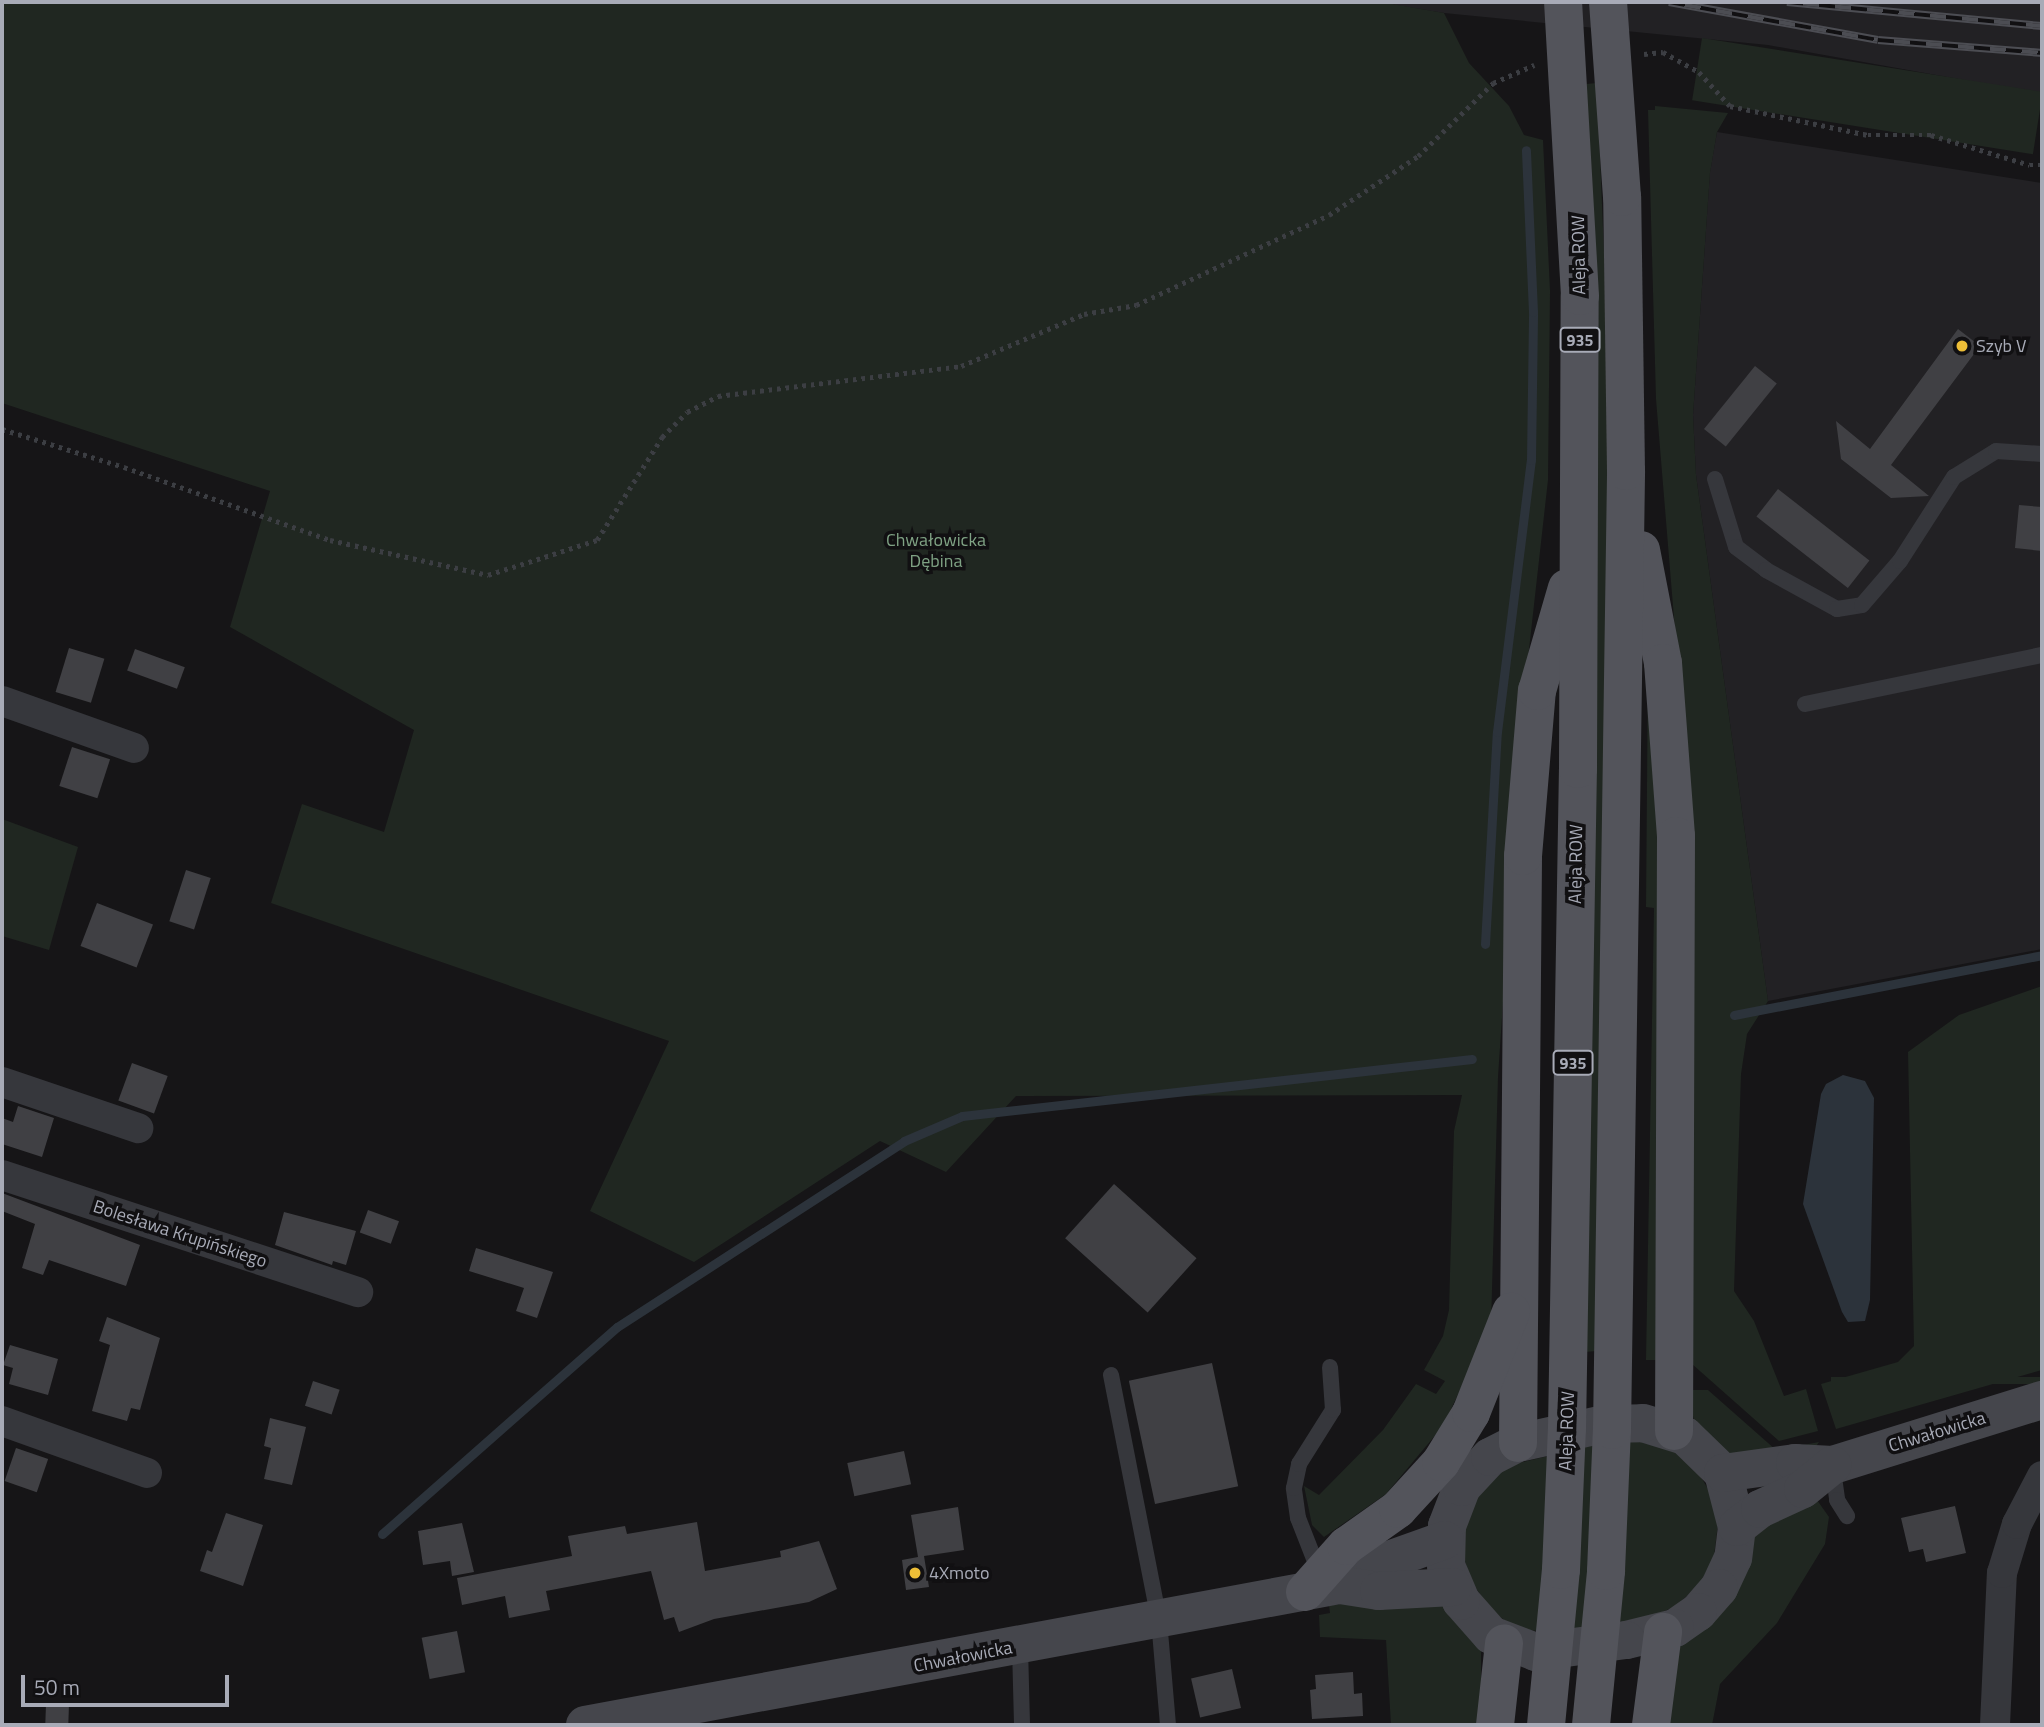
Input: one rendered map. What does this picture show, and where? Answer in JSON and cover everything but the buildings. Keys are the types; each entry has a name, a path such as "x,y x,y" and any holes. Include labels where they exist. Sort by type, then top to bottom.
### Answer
{"main road":[{"name":"Aleja ROW","path":"1546,1724 1561,1570 1569,1357 1580,542 1580,296 1574,138 1563,2"},
{"name":"935","path":"1592,1722 1606,1571 1614,1353 1626,471 1618,112 1608,2"},
{"path":"1626,471 1663,663 1676,836 1674,1431"},
{"path":"1518,1443 1521,928 1528,785 1537,691 1580,542"},
{"path":"1322,1584 1346,1546 1398,1508 1441,1462 1482,1390 1520,1287"},
{"name":"Chwałowicka","path":"1723,1473 1796,1463 1833,1465 2042,1399"},
{"path":"1625,1422 1674,1431 1697,1445 1723,1473 1737,1527 1733,1558 1719,1588 1698,1612 1663,1632 1560,1652 1536,1651 1504,1643 1480,1625 1453,1587 1445,1540 1462,1487 1490,1457 1518,1443 1625,1422"},
{"name":"Chwałowicka","path":"1737,1527 1760,1509 1803,1489 1833,1465"},
{"name":"Chwałowicka","path":"585,1725 1159,1620 1322,1584 1445,1540"},
{"name":"Chwałowicka","path":"1322,1584 1379,1591 1453,1587"},
{"path":"1651,1725 1663,1632"},
{"path":"1495,1725 1504,1643"}],"street":[{"path":"2,701 134,748"},
{"path":"2,1082 138,1128"},
{"name":"Bolesława Krupińskiego","path":"2,1175 358,1292"},
{"path":"2,1421 146,1473"},
{"path":"1995,1725 2002,1573 2017,1524 2042,1476"}],"lane":[{"path":"1715,479 1736,547 1766,570 1837,609 1862,605 1900,561 1954,477 1996,451 2042,454"},
{"path":"1805,704 2042,655"},
{"path":"1322,1584 1298,1518 1294,1488 1299,1464 1333,1410 1330,1367"},
{"path":"1111,1375 1159,1620 1168,1725"},
{"path":"1833,1465 1837,1500 1847,1516"},
{"path":"1020,1647 1022,1725"}],"path":[{"path":"1636,55 1663,52 1699,72 1730,106 1868,135 1931,135 2030,165 2042,164"},
{"path":"2,429 124,467 330,540 488,575 597,540 662,438 687,412 718,396 961,366 1084,314 1136,305 1329,215 1418,156 1493,83 1529,65 1542,64"}],"shaded area":[{"path":"1377,2 2042,2 2042,94 1768,45 1444,13"},
{"path":"1717,132 2042,183 2042,949 1768,1001 1696,475 1693,415 1710,172"},
{"path":"1843,1075 1865,1081 1874,1098 1870,1300 1865,1321 1848,1322 1803,1204 1821,1094 1826,1084"}],"green space":[{"name":"Chwałowicka Dębina","path":"2,2 1381,2 1444,13 1469,63 1509,106 1524,135 1543,140 1550,291 1548,480 1523,703 1498,1077 1491,1325 1443,1426 1386,1494 1324,1537 1312,1525 1304,1486 1319,1495 1383,1430 1416,1384 1436,1394 1445,1381 1424,1370 1443,1336 1449,1310 1454,1131 1462,1095 1016,1096 946,1172 880,1141 694,1262 590,1211 669,1041 271,903 302,804 384,832 414,730 230,627 270,491 2,403"},
{"path":"1702,38 2042,92 2033,154 1692,100"},
{"path":"1597,83 1609,374 1597,1351 1585,1352 1597,275 1586,84"},
{"path":"1655,106 1728,113 1717,132 1710,173 1693,415 1696,475 1768,1001 1747,1034 1741,1074 1734,1291 1754,1321 1784,1396 1806,1389 1818,1431 1779,1441 1692,1364 1685,752 1656,399 1648,110 1655,110"},
{"path":"1648,663 1661,760 1662,1360 1646,1360 1654,908 1646,907"},
{"path":"2,819 78,847 49,950 2,936"},
{"path":"2042,986 2042,1370 1836,1429 1821,1384 1898,1362 1914,1346 1908,1052 1959,1015"},
{"path":"1831,1377 2042,1377 2042,1384 1831,1384"},
{"path":"1688,1390 1708,1390 1776,1450 1819,1442 1813,1451 1733,1458 1694,1421"},
{"path":"1624,1438 1673,1450 1701,1477 1711,1494 1718,1524 1714,1556 1700,1584 1676,1606 1656,1615 1561,1634 1515,1628 1493,1612 1472,1583 1464,1558 1464,1531 1472,1505 1494,1477 1514,1464"},
{"path":"1817,1500 1829,1517 1825,1544 1777,1623 1720,1684 1712,1725 1666,1725 1678,1650 1755,1533"},
{"path":"1414,1597 1446,1607 1481,1650 1481,1725 1391,1725 1386,1640 1320,1637 1319,1615 1330,1613 1329,1605"}],"waterway":[{"path":"1485,944 1497,732 1531,460 1533,312 1526,150"},
{"path":"1734,1015 2042,955"},
{"path":"382,1534 617,1327 904,1141 962,1116 1472,1059"}],"railway":[{"path":"1669,2 1878,40 2042,53"},
{"path":"1787,2 2042,26"}],"place":[{"name":"Szyb V","path":"1962,346"},
{"name":"4Xmoto","path":"915,1573"}]}
